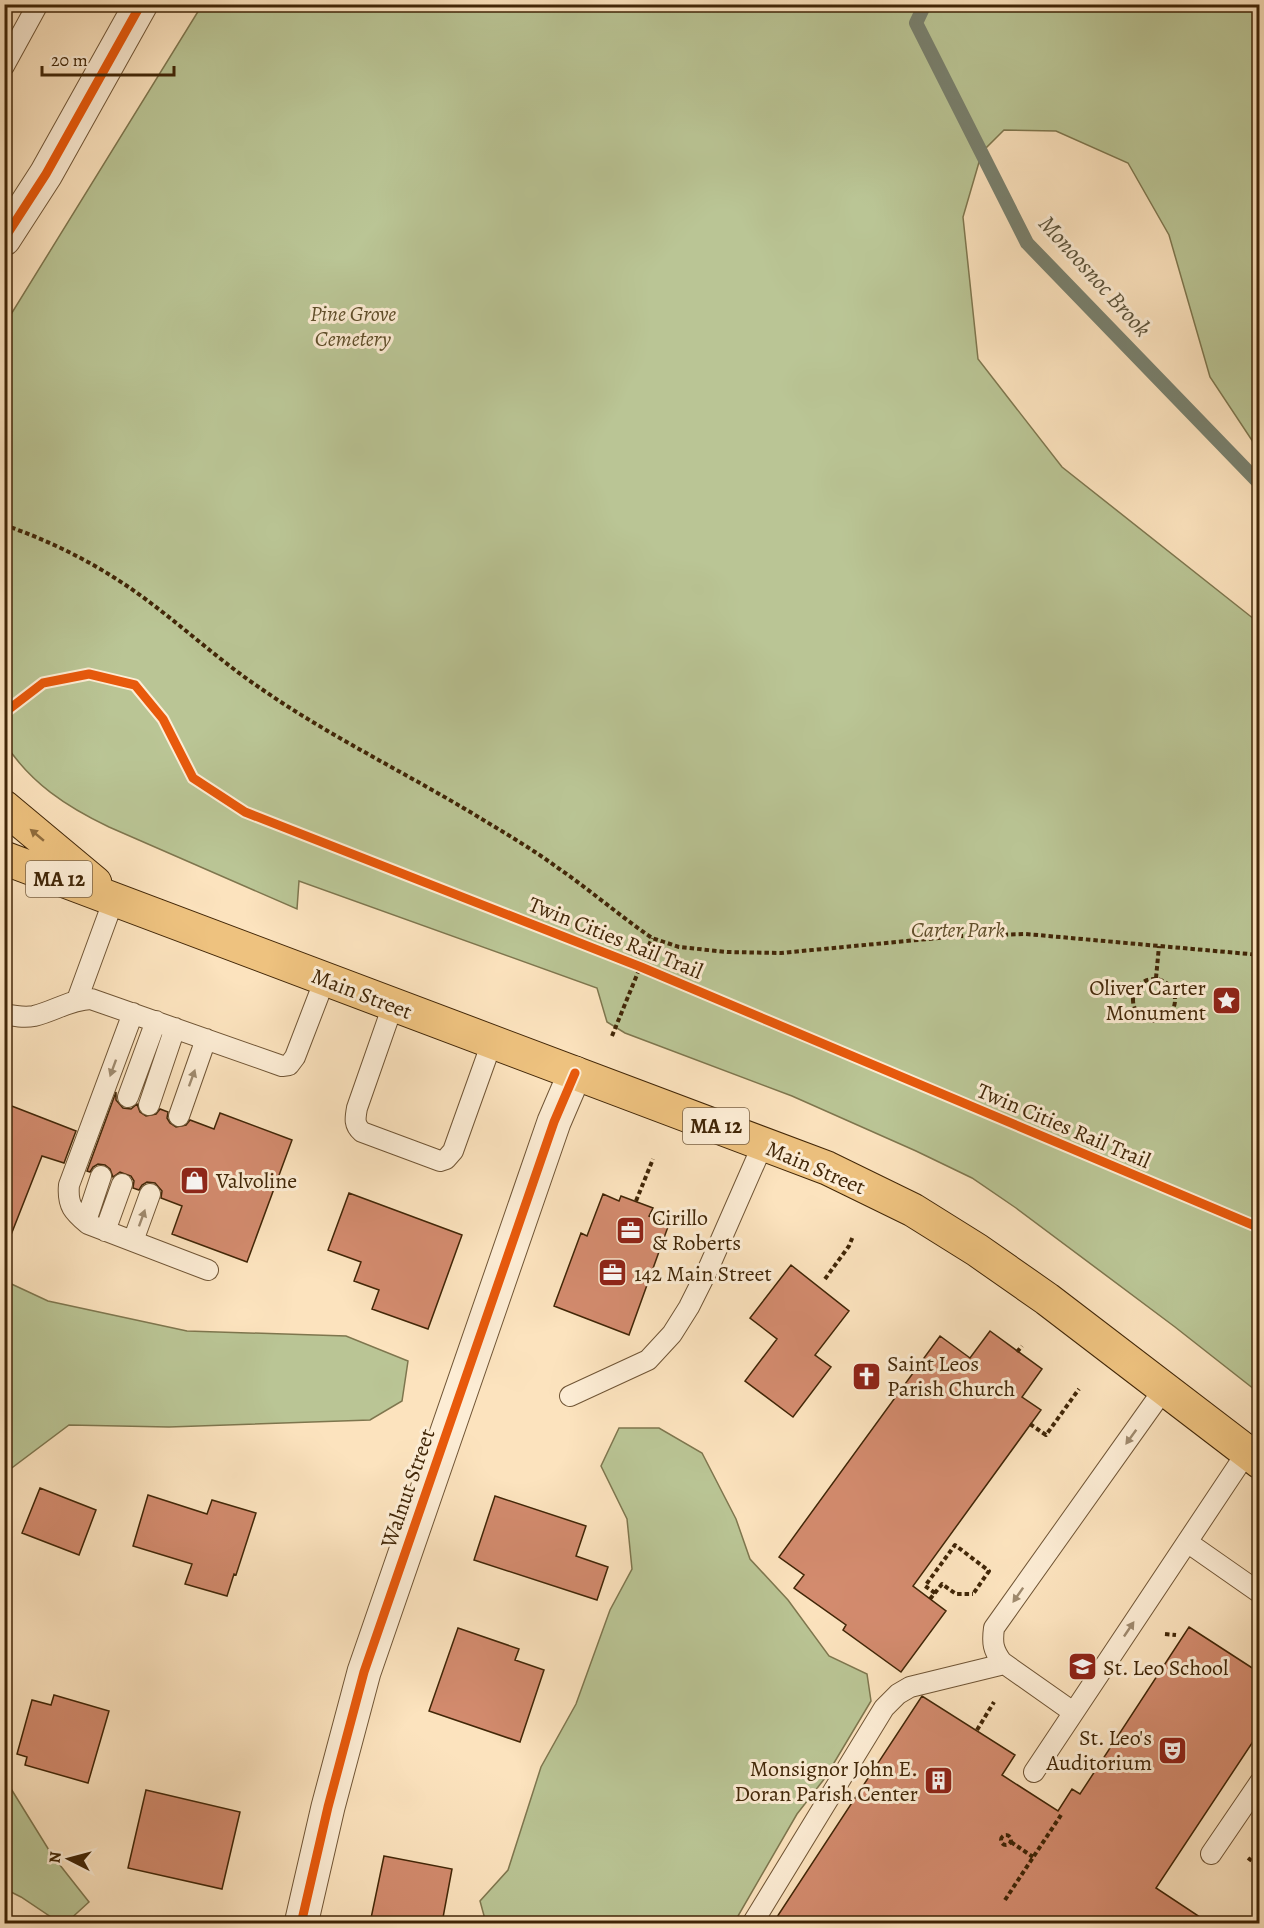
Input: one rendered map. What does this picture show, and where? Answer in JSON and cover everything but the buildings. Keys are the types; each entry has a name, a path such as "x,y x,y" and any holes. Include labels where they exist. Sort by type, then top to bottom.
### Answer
{"main road":[{"path":"4,807 114,899"},
{"name":"MA 12","path":"4,858 114,899"},
{"name":"Main Street","path":"114,899 827,1168 913,1210 1047,1299 1253,1457"}],"street":[{"path":"4,238 46,174 141,4"},
{"name":"Walnut Street","path":"301,1923 328,1807 364,1672 554,1122 575,1073"}],"lane":[{"path":"4,66 38,4"},
{"path":"77,1000 114,899"},
{"path":"4,1014 18,1017 34,1016 77,1000 91,999 282,1066 289,1065 295,1057 325,979"},
{"path":"393,1005 355,1119 357,1128 373,1137 440,1161 446,1159 453,1151 492,1042"},
{"path":"133,1013 69,1185 68,1196 71,1207 78,1216 105,1231 208,1270"},
{"path":"128,1097 156,1021"},
{"path":"149,1105 175,1028"},
{"path":"178,1116 206,1039"},
{"path":"570,1395 648,1360 672,1334 689,1307 709,1267 763,1144"},
{"path":"86,1221 101,1176"},
{"path":"105,1231 122,1184"},
{"path":"133,1241 150,1194"},
{"path":"1073,1712 1004,1664 993,1651 994,1629 1164,1389"},
{"path":"1034,1772 1187,1542 1253,1457"},
{"path":"1187,1542 1260,1593"},
{"path":"752,1923 884,1708 898,1694 910,1687 1004,1664"},
{"path":"1210,1854 1260,1782"}],"path":[{"path":"4,525 70,552 112,577 151,603 261,689 310,722 409,776 495,827 558,868 652,939 679,947 781,953 959,936 1015,934 1260,955"},
{"path":"612,1036 652,939"},
{"path":"1156,978 1160,946"},
{"path":"1156,978 1173,988 1176,1001 1170,1015 1164,1019 1149,1021 1137,1012 1133,1005 1133,998 1138,986 1149,979 1156,978"},
{"path":"636,1202 653,1159"},
{"path":"825,1279 849,1246 853,1236"},
{"path":"1017,1352 1023,1346"},
{"path":"1030,1424 1046,1435 1079,1389"},
{"path":"930,1599 935,1593 942,1584 956,1594 973,1594 988,1571 955,1545 925,1586 935,1593"},
{"path":"977,1730 991,1707"},
{"path":"1005,1900 1061,1815"},
{"path":"1011,1842 1033,1857"}],"green space":[{"path":"202,5 1259,5 1259,451 1210,377 1169,235 1128,163 1056,131 1004,130 982,152 963,217 978,359 1062,467 1259,623 1259,1393 1175,1327 1016,1208 972,1178 792,1096 625,1033 607,1022 597,988 299,881 297,909 109,827 64,802 38,782 14,757 4,742 5,324"},
{"path":"5,1281 48,1301 187,1331 346,1336 408,1361 402,1401 370,1420 169,1427 69,1425 5,1473"},
{"path":"619,1428 659,1428 702,1453 736,1519 750,1559 788,1600 829,1656 867,1674 871,1701 825,1778 797,1814 734,1923 486,1923 480,1901 508,1870 541,1767 576,1704 610,1610 632,1569 627,1519 601,1466"},
{"path":"5,1779 52,1855 89,1902 66,1923 60,1923 5,1889"}],"waterway":[{"name":"Monoosnoc Brook","path":"925,4 916,23 1027,243 1260,484"}],"cycle path":[{"path":"4,239 46,174 141,4"},
{"name":"Twin Cities Rail Trail","path":"4,713 43,683 89,674 135,685 163,719 193,778 245,812 641,967 1260,1228"},
{"path":"301,1924 328,1807 364,1672 554,1122 575,1073"}],"place":[{"name":"Oliver Carter Monument","path":"1227,1000"},
{"name":"Valvoline","path":"195,1180"},
{"name":"Cirillo & Roberts","path":"631,1230"},
{"name":"142 Main Street","path":"613,1273"},
{"name":"Saint Leos Parish Church","path":"866,1376"},
{"name":"St. Leo School","path":"1082,1667"},
{"name":"St. Leo's Auditorium","path":"1173,1750"},
{"name":"Monsignor John E. Doran Parish Center","path":"939,1781"}],"park label":[{"name":"Pine Grove Cemetery","path":"353,326"},
{"name":"Carter Park","path":"958,929"}]}
